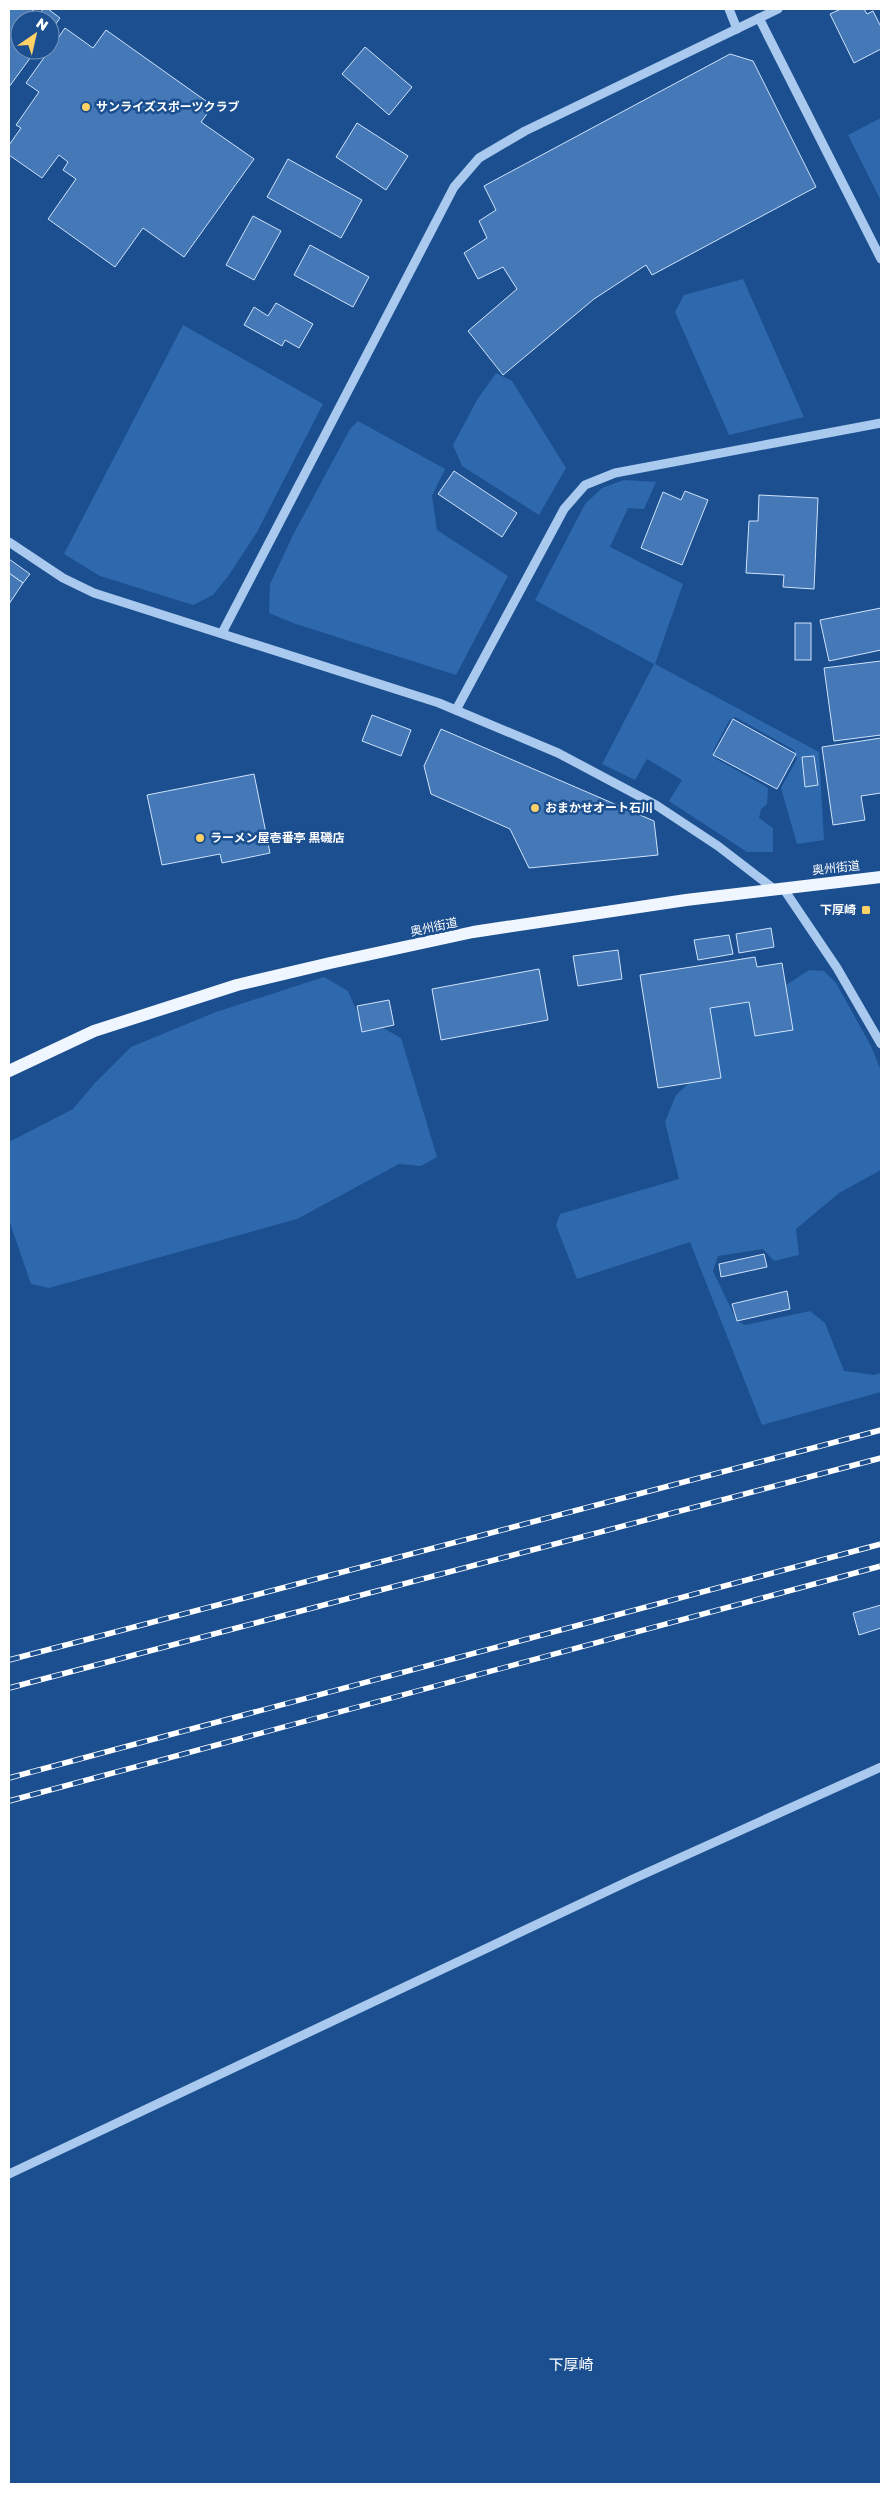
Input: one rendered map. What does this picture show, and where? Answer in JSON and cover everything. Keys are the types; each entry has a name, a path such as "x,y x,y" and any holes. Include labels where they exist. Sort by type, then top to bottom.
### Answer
{"main road":[{"name":"奥州街道","path":"9,1071 94,1031 237,985 473,932 779,888 881,877"}],"street":[{"path":"729,9 737,28"},
{"path":"222,633 454,187 479,158 524,131 778,9"},
{"path":"760,18 881,259"},
{"path":"456,710 564,508 585,485 615,474 881,423"},
{"path":"9,542 63,578 94,593 456,710 558,753 656,805 779,888 837,968 881,1044"},
{"path":"9,2174 633,1879 881,1767"}],"shaded area":[{"path":"881,118 881,201 848,135"},
{"path":"743,279 804,417 729,435 675,312 684,295"},
{"path":"183,325 323,404 257,532 229,575 213,595 193,605 100,576 64,554"},
{"path":"496,373 512,381 566,468 539,515 462,466 453,445 477,400"},
{"path":"358,421 445,469 432,496 437,530 508,576 456,675 293,623 269,613 270,584 293,535 350,429"},
{"path":"624,480 656,482 644,509 628,508 610,547 683,584 655,664 819,752 824,840 797,844 781,788 797,759 794,750 735,717 729,721 713,751 715,758 768,788 767,804 761,809 759,818 773,828 773,852 747,852 669,801 682,780 647,759 635,780 602,764 654,664 535,600 585,504 602,488"},
{"path":"809,970 824,971 836,983 871,1046 881,1071 881,1170 839,1193 796,1229 799,1255 774,1261 763,1249 718,1256 713,1271 737,1321 745,1325 810,1311 825,1323 844,1371 874,1375 881,1373 881,1392 762,1425 690,1242 577,1279 556,1225 560,1214 679,1179 665,1122 676,1095 703,1070 691,1024 726,988 777,991"},
{"path":"324,977 348,991 358,1014 401,1038 437,1157 421,1166 399,1164 297,1219 49,1288 31,1284 9,1220 9,1142 73,1109 94,1084 131,1047 216,1012"}],"building":[{"path":"9,9 31,9 32,10 10,10 10,60 29,60 9,87"},
{"path":"841,9 864,9 867,14 873,11 881,27 881,49 854,63 830,14"},
{"path":"65,28 93,48 106,30 213,106 201,122 254,159 184,257 143,228 115,267 48,219 76,179 63,170 68,162 59,155 42,178 9,155 9,145 21,128 16,125 39,92 26,83 42,60 60,60 60,35"},
{"path":"365,47 412,87 389,115 342,74"},
{"path":"730,54 753,61 816,187 652,275 646,265 594,299 503,375 468,331 517,289 503,267 478,279 464,253 487,238 479,221 496,210 484,186"},
{"path":"357,123 408,156 386,190 336,157"},
{"path":"288,159 362,200 341,238 267,197"},
{"path":"253,216 281,231 254,280 226,265"},
{"path":"310,245 369,277 353,307 294,275"},
{"path":"276,303 313,324 299,348 285,340 282,346 244,325 254,307 268,316"},
{"path":"454,471 517,513 502,537 438,494"},
{"path":"685,491 708,500 682,565 641,548 663,492 681,500"},
{"path":"759,495 818,498 814,589 783,587 784,575 746,573 749,521 758,521"},
{"path":"9,559 30,574 23,583 9,573"},
{"path":"9,573 23,583 9,604"},
{"path":"881,608 881,650 829,661 820,620"},
{"path":"795,623 811,623 811,660 795,660"},
{"path":"881,661 881,735 834,741 824,668"},
{"path":"372,715 411,730 401,756 362,741"},
{"path":"733,719 796,754 777,789 713,755"},
{"path":"441,729 654,821 658,855 529,868 510,829 431,794 424,766"},
{"path":"881,738 881,793 861,796 865,820 833,825 822,747"},
{"path":"814,756 818,785 805,787 802,757"},
{"path":"254,774 270,853 222,863 220,854 162,865 147,795"},
{"path":"771,928 774,947 739,953 736,934"},
{"path":"729,935 733,954 698,960 694,940"},
{"path":"618,950 622,979 578,986 573,956"},
{"path":"755,957 757,967 782,963 793,1030 755,1036 749,1002 710,1008 721,1078 658,1088 640,975"},
{"path":"539,969 548,1020 441,1040 432,989"},
{"path":"389,1000 394,1025 362,1032 357,1006"},
{"path":"764,1254 767,1267 721,1277 719,1264"},
{"path":"787,1291 790,1309 737,1321 732,1304"},
{"path":"881,1605 881,1628 859,1635 853,1613"}],"railway":[{"path":"9,1660 881,1430"},
{"path":"9,1688 881,1458"},
{"path":"9,1778 881,1544"},
{"path":"9,1801 881,1566"}],"place":[{"name":"サンライズスポーツクラブ","path":"86,107"},
{"name":"おまかせオート石川","path":"535,808"},
{"name":"ラーメン屋壱番亭 黒磯店","path":"200,838"},
{"name":"下厚崎","path":"866,910"}],"district":[{"name":"下厚崎","path":"571,2365"}]}
